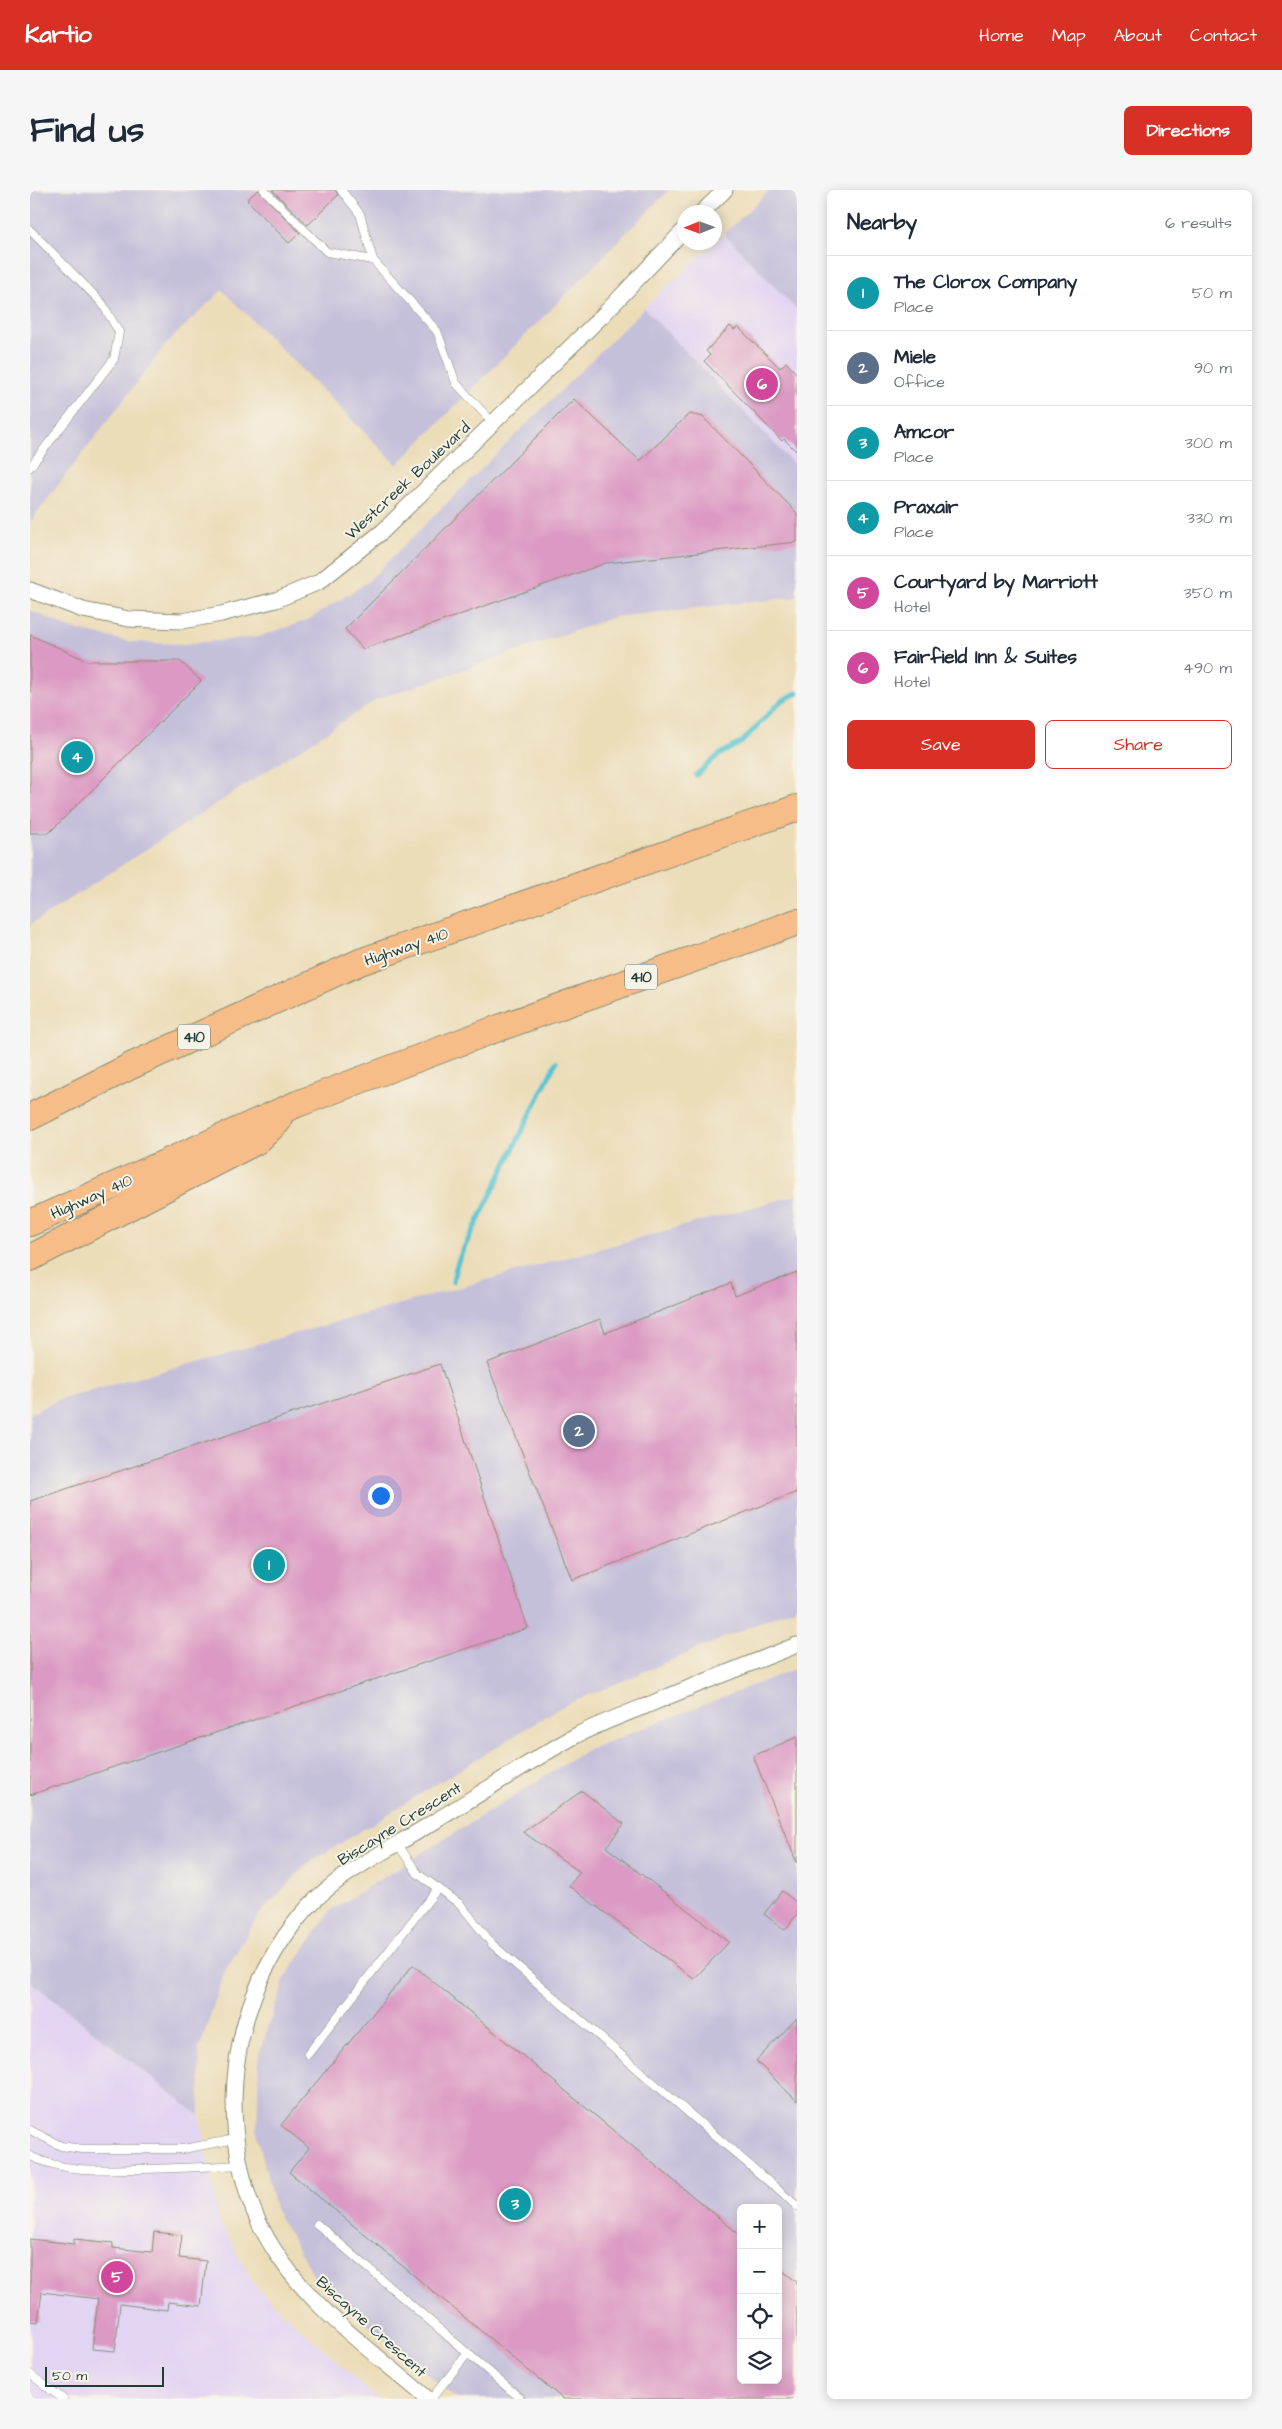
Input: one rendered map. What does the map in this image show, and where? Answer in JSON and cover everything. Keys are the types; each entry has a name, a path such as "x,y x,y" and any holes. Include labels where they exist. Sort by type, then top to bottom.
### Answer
{"highway":[{"name":"Highway 410","path":"30,1118 133,1065 360,962 797,808"},
{"name":"Highway 410","path":"30,1224 297,1104 485,1033 797,922"},
{"path":"30,1258 257,1142 297,1104"}],"street":[{"path":"709,205 725,190"},
{"name":"Westcreek Boulevard","path":"30,590 83,610 129,619 182,621 221,614 276,600 319,582 383,531 606,312 677,237"},
{"name":"Biscayne Crescent","path":"430,2399 314,2300 288,2269 262,2229 240,2165 236,2139 235,2075 239,2045 257,1986 285,1936 310,1905 346,1875 582,1733 797,1645"}],"lane":[{"path":"264,190 327,252 373,260"},
{"path":"341,190 360,214 373,260 437,331 456,384 493,423"},
{"path":"30,230 102,303 118,332 114,359 30,467"},
{"path":"397,1843 418,1874 460,1904 493,1945 797,2206"},
{"path":"308,2054 438,1888"},
{"path":"30,2130 61,2146 82,2149 183,2149 236,2139"},
{"path":"30,2156 46,2164 81,2170 186,2169 240,2165"},
{"path":"317,2224 521,2399"},
{"path":"430,2399 468,2353"},
{"path":"30,2374 63,2399"}],"shaded area":[{"path":"30,190 669,190 397,465 222,290 168,342 30,522"},
{"path":"770,190 797,190 797,310 724,234"},
{"path":"724,234 797,310 797,467 644,308 707,250 722,250 722,236"},
{"path":"644,308 797,467 797,597 615,617 376,700 30,925 30,610 70,628 130,642 183,644 258,637 308,620 366,583"},
{"path":"797,1195 797,1607 561,1707 306,1865 258,1916 225,1971 199,2050 200,2116 30,1981 30,1414 58,1400"},
{"path":"797,1668 797,2399 456,2399 317,2281 276,2212 257,2134 259,2054 285,1978 330,1911 585,1751"},
{"path":"30,1981 200,2116 219,2220 255,2287 378,2399 30,2399"}],"building":[{"path":"258,190 300,233 289,243 247,200"},
{"path":"272,190 335,190 338,195 308,225"},
{"path":"730,326 734,330 738,327 780,368 786,362 797,374 797,452 784,439 782,441 704,361 710,355 706,351"},
{"path":"574,399 640,461 689,414 703,417 797,513 797,542 606,563 363,649 345,629"},
{"path":"30,635 88,661 180,661 201,681 49,833 30,833"},
{"path":"797,1272 797,1492 572,1580 487,1363 600,1319 605,1333 731,1283 735,1296"},
{"path":"440,1364 528,1628 30,1795 30,1501"},
{"path":"797,1737 797,1863 753,1756"},
{"path":"582,1791 624,1824 606,1847 729,1942 694,1979 569,1886 580,1872 523,1832"},
{"path":"782,1891 797,1903 797,1914 785,1930 764,1914"},
{"path":"413,1965 737,2233 737,2384 782,2384 782,2270 797,2282 797,2399 563,2399 289,2172 309,2148 281,2125"},
{"path":"797,2018 797,2101 756,2061"},
{"path":"154,2232 182,2235 179,2258 206,2261 201,2306 168,2302 167,2310 120,2304 115,2351 92,2349 98,2299 42,2292 38,2322 30,2321 30,2239 74,2244 74,2239 113,2243 113,2248 152,2252"}],"waterway":[{"path":"696,775 720,754 742,742 781,701 797,693"},
{"path":"453,1282 461,1255 556,1062"}],"place":[{"name":"Fairfield Inn & Suites","path":"762,384"},
{"name":"Praxair","path":"77,757"},
{"name":"Miele","path":"579,1431"},
{"name":"The Clorox Company","path":"269,1565"},
{"name":"Amcor","path":"515,2204"},
{"name":"Courtyard by Marriott","path":"117,2277"}]}
